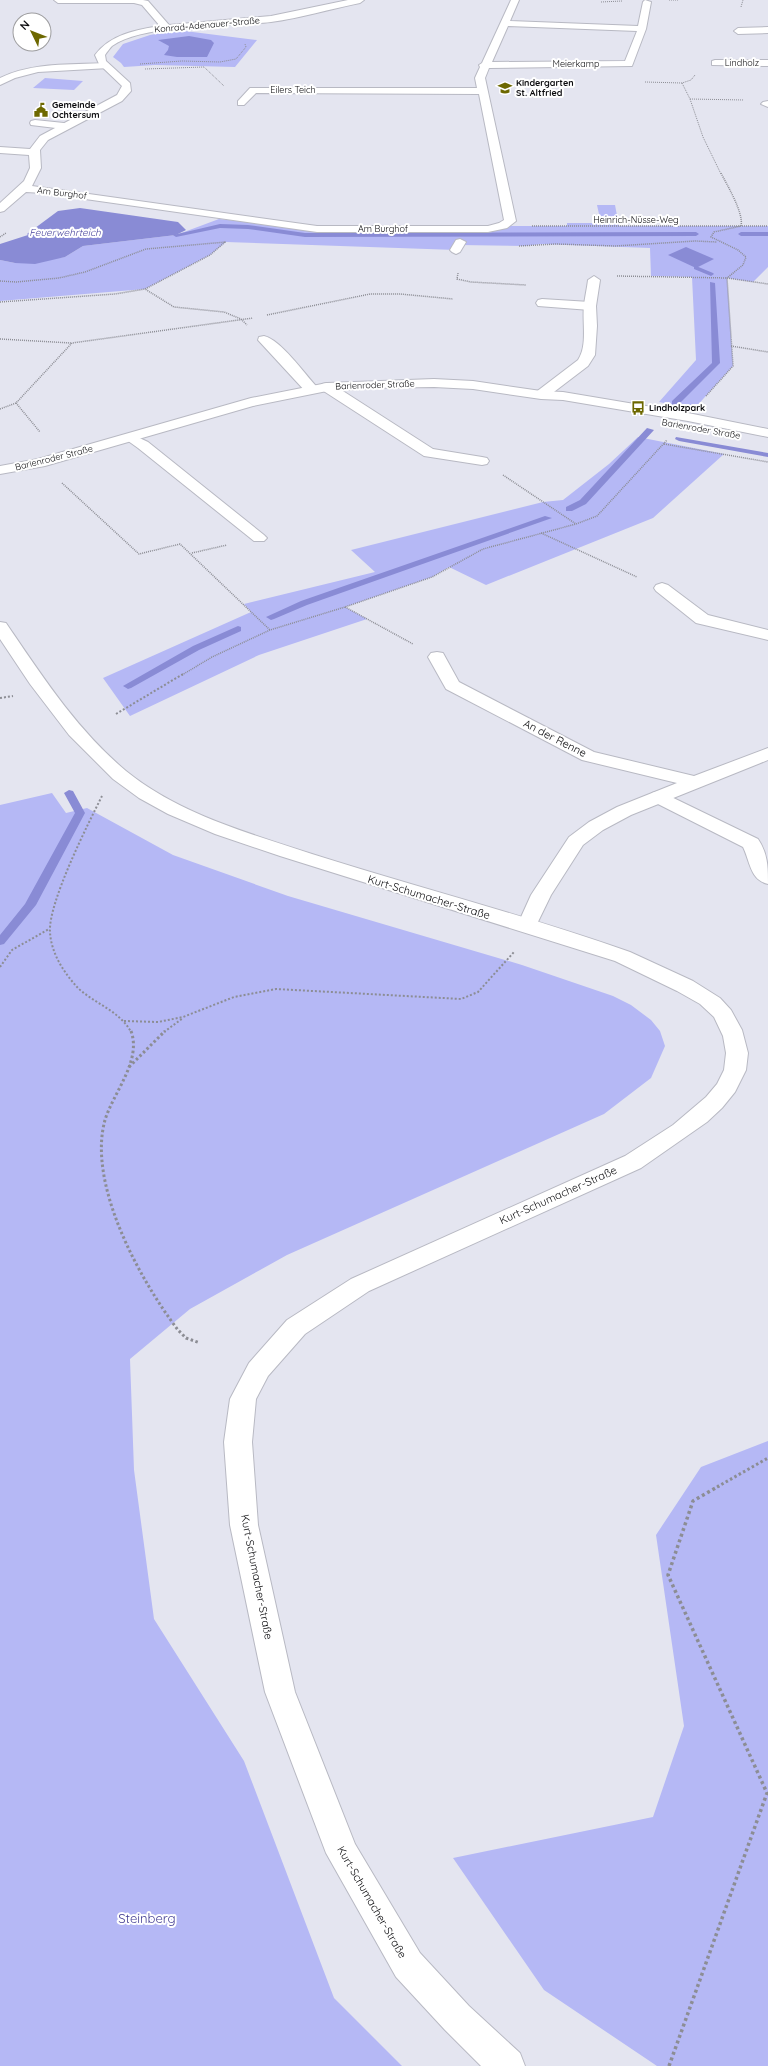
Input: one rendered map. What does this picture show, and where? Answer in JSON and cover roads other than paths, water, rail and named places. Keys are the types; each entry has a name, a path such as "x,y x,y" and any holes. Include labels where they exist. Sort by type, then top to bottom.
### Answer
{"street":[{"path":"58,0 134,0 145,3 166,27"},
{"name":"Konrad-Adenauer-Straße","path":"109,68 102,62 100,55 106,45 131,35 166,27 269,19 360,0"},
{"path":"482,91 480,78 484,65 515,0"},
{"name":"Meierkamp","path":"484,65 629,64 642,29 647,2"},
{"path":"504,23 642,29"},
{"path":"738,31 768,30"},
{"name":"Lindholz","path":"715,63 768,63"},
{"path":"0,82 10,76 33,70 109,68 127,85 127,90 122,96 44,138 38,144 35,152 36,168 25,189 0,209"},
{"name":"Eilers Teich","path":"241,103 253,90 482,91"},
{"name":"Am Burghof","path":"25,189 50,191 317,229 458,239 488,229 503,226 510,221 482,91"},
{"path":"35,123 64,126"},
{"path":"0,150 35,152"},
{"path":"541,395 583,363 588,355 591,326 590,306 594,280"},
{"path":"542,303 590,306"},
{"path":"264,340 274,348 311,389"},
{"name":"Barienroder Straße","path":"0,470 40,463 251,402 327,387 434,383 473,385 541,395 563,396 638,408 768,433"},
{"name":"Barienroder Straße","path":"327,387 429,452 482,461"},
{"name":"Barienroder Straße","path":"541,395 559,401 634,417 768,441"},
{"path":"130,438 143,445 258,538"},
{"path":"662,588 702,619 768,635"},
{"name":"Kurt-Schumacher-Straße","path":"0,627 43,690 86,745 114,771 143,792 175,810 260,843 358,875 618,954 661,972 699,994 720,1010 735,1039 738,1055 733,1078 708,1109 672,1137 633,1162 360,1285 296,1327 258,1370 243,1399 238,1442 244,1525 280,1692 342,1853 408,1965 457,2018 507,2066"},
{"name":"An der Renne","path":"437,657 452,685 588,756 695,782"},
{"path":"527,926 541,895 576,841 596,826 659,797 768,753"},
{"path":"749,761 768,766"},
{"path":"659,797 752,843 760,868 768,878"}],"water":[{"path":"189,36 211,40 214,43 207,57 177,57 164,55 169,46 158,40"},
{"name":"Feuerwehrteich","path":"80,208 178,222 186,230 176,235 83,246 65,257 35,264 15,263 0,260 0,244 28,235 27,234 58,211"},
{"path":"686,247 714,259 696,268 668,255"}],"waterway":[{"path":"176,235 220,226 248,227 305,235 696,234"},
{"path":"741,234 768,234"},
{"path":"696,268 711,274"},
{"path":"675,403 716,363 712,283"},
{"path":"569,509 583,502 650,430"},
{"path":"679,439 768,455"},
{"path":"271,617 304,603 548,518"},
{"path":"128,686 196,648 238,629"},
{"path":"0,942 30,905 80,813 69,793"}],"place":[{"name":"Kindergarten St. Altfried","path":"505,88"},
{"name":"Gemeinde Ochtersum","path":"41,110"},
{"name":"Lindholzpark","path":"638,408"}],"park label":[{"name":"Steinberg","path":"147,1918"}]}
